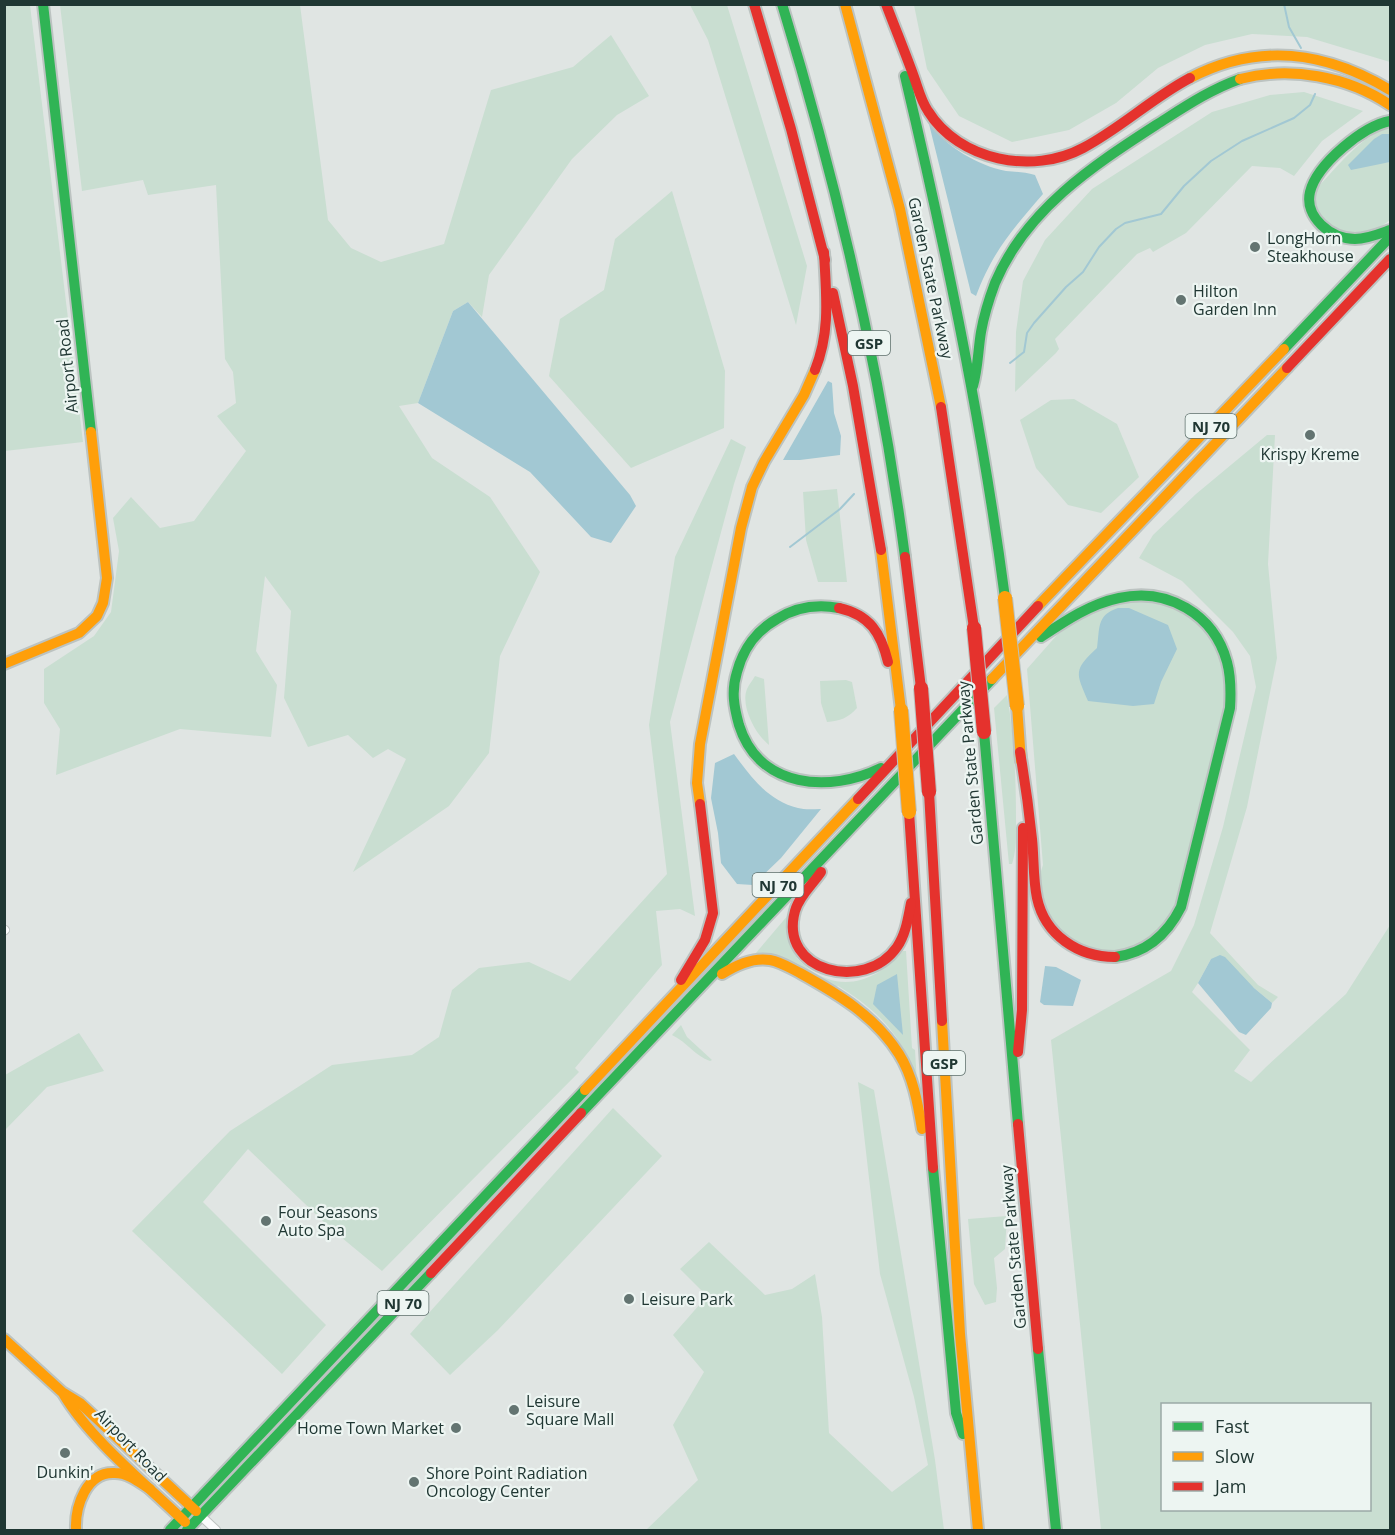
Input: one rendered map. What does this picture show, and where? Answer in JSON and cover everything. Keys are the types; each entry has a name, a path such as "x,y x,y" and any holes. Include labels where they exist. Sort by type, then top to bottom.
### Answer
{"main road":[{"name":"Airport Road","path":"4,664 78,633 97,617 104,606 106,591 106,567 43,4"},
{"path":"754,4 824,252 853,386 879,534 901,710 931,1150 956,1413 970,1456"},
{"name":"GSP","path":"782,4 836,191 863,307 891,457 910,592 921,688 929,792 957,1277 970,1456 978,1530"},
{"name":"Garden State Parkway","path":"845,4 865,71 905,227 920,297 943,418 974,628 1056,1530"},
{"path":"885,4 927,110 938,125 964,145 1004,160 1039,162 1058,159 1076,152 1098,141 1188,78 1210,68 1245,58 1277,55 1309,57 1346,67 1390,89"},
{"path":"885,4 905,76 945,251 973,388 1005,598 1017,706 1023,811 1022,1010 1015,1090"},
{"path":"973,388 978,371 981,332 987,303 1012,250 1028,226 1055,198 1111,154 1206,94 1250,76 1285,74 1325,77 1382,98 1390,105"},
{"path":"1390,121 1384,120 1372,126 1338,154 1319,173 1310,191 1310,199 1312,215 1322,227 1346,239 1359,239 1390,230"},
{"name":"NJ 70","path":"170,1530 188,1527 196,1511 889,763 1390,237"},
{"path":"666,1005 705,940 713,912 697,796 700,744 741,528 752,487 764,462 804,395 823,350 827,303 824,252"},
{"name":"NJ 70","path":"196,1511 703,987 1390,259"},
{"path":"1020,752 1028,804 1036,890 1048,925 1066,944 1100,957 1124,956 1153,944 1176,919 1184,897 1230,708 1232,684 1226,656 1213,632 1195,613 1172,601 1145,595 1122,597 1096,605 1026,646"},
{"path":"889,763 871,774 842,783 820,784 793,779 773,770 759,759 749,746 737,723 733,694 734,680 738,664 746,648 770,621 795,609 828,606 846,609 869,622 882,641 897,683"},
{"path":"829,853 824,869 795,908 793,920 793,932 800,949 812,962 825,970 853,974 880,964 895,950 902,938 915,889"},
{"path":"703,987 738,965 769,960 827,987 852,1002 880,1028 900,1056 913,1083 923,1137 931,1150"},
{"name":"Airport Road","path":"4,1339 62,1392 80,1403 196,1511"},
{"name":"Airport Road","path":"62,1392 73,1410 188,1527"},
{"path":"76,1530 75,1517 83,1492 102,1475 125,1474 150,1489"}],"street":[{"path":"196,1511 216,1530"}],"green space":[{"path":"4,5 30,5 83,442 5,451"},
{"path":"60,5 300,5 328,220 351,248 381,262 444,244 491,90 573,67 611,35 649,96 617,115 572,159 489,275 482,317 468,302 453,311 418,403 399,406 432,458 490,497 540,572 500,656 489,753 449,806 353,872 406,759 388,749 373,758 348,735 308,747 284,698 291,611 265,576 256,651 277,685 271,737 180,729 56,775 60,729 44,703 44,669 94,636 111,612 119,551 113,518 131,497 160,528 194,521 246,451 217,416 236,403 233,372 225,359 216,185 148,195 143,180 82,191"},
{"path":"690,5 727,5 807,266 796,325 708,40"},
{"path":"914,5 1390,5 1390,62 1307,37 1252,34 1205,45 1158,68 1116,103 1069,130 1012,142 959,116 927,69"},
{"path":"1304,92 1363,111 1322,141 1294,176 1280,168 1252,166 1186,233 1153,252 1150,248 1137,254 1055,339 1059,349 1056,353 1015,392 1016,332 1023,281 1045,240 1092,189 1212,112 1270,95"},
{"path":"1390,128 1390,134 1382,134 1374,164 1390,162 1390,220 1381,226 1361,232 1339,230 1330,226 1316,209 1315,190 1359,145 1369,137"},
{"path":"672,191 725,371 724,428 631,468 549,376 560,319 604,290 615,239"},
{"path":"1074,399 1117,424 1139,477 1101,513 1068,505 1036,468 1020,420 1051,400"},
{"path":"1267,435 1275,435 1268,564 1277,658 1247,807 1210,933 1258,985 1278,997 1272,1003 1211,959 1192,992 1250,1050 1234,1071 1251,1082 1346,994 1390,925 1390,1530 1101,1530 1051,1040 1171,971 1194,925 1223,827 1256,687 1250,656 1233,632 1182,581 1139,558 1153,535 1196,494"},
{"path":"731,439 746,447 670,722 695,916 680,909 656,911 662,965 575,1068 579,1072 382,1271 330,1228 248,1149 203,1202 326,1325 282,1374 132,1231 230,1131 332,1065 412,1055 439,1037 452,990 479,968 529,962 570,981 667,874 649,725 675,557"},
{"path":"837,489 847,582 818,582 806,540 803,492"},
{"path":"1148,600 1166,603 1199,622 1222,656 1228,694 1173,917 1142,946 1108,954 1078,945 1054,923 1044,902 1040,874 1043,865 1027,669 1057,635 1077,621 1111,604"},
{"path":"755,676 764,679 769,745 754,727 747,712 745,696"},
{"path":"846,680 852,682 857,708 844,718 827,722 821,703 820,681"},
{"path":"1007,695 1016,786 1016,840 1012,864 1009,864 994,708"},
{"path":"789,914 796,957 822,977 847,982 859,980 883,970 903,951 906,951 912,1048 915,1050 917,1083 897,1038 865,1005 838,986 755,954"},
{"path":"681,1025 687,1037 712,1060 700,1056 672,1035"},
{"path":"79,1033 104,1071 47,1087 5,1130 5,1075"},
{"path":"858,1082 874,1090 935,1460 944,1530 646,1530 698,1480 673,1425 704,1372 673,1335 707,1296 680,1269 709,1242 765,1295 792,1289 815,1274 822,1317 829,1433 892,1492 928,1465 914,1397 880,1274"},
{"path":"613,1108 662,1156 498,1330 450,1375 410,1334"},
{"path":"1007,1216 1005,1249 994,1258 996,1302 985,1305 974,1284 968,1219"}],"water":[{"path":"929,124 945,140 973,160 1006,171 1035,175 1043,194 996,253 976,296 971,293"},
{"path":"1382,134 1390,134 1390,162 1351,170 1348,165"},
{"path":"468,302 630,495 636,506 611,543 591,537 530,472 418,403 453,311"},
{"path":"828,381 832,383 834,413 841,436 840,455 783,460"},
{"path":"1118,608 1129,608 1168,625 1177,649 1161,682 1154,704 1133,706 1088,701 1081,684 1080,667 1097,648 1102,619"},
{"path":"734,754 761,787 778,800 801,809 821,809 781,858 753,885 737,884 721,863 711,798 715,763"},
{"path":"1220,955 1225,957 1254,988 1272,1003 1271,1008 1246,1035 1239,1032 1198,983 1211,959"},
{"path":"1045,966 1056,967 1081,980 1073,1006 1044,1005 1040,1002"},
{"path":"897,974 903,1035 873,1004 877,985"}],"waterway":[{"path":"1284,4 1289,27 1301,48"},
{"path":"1010,363 1024,352 1027,333 1034,323 1066,287 1083,272 1099,247 1116,229 1125,223 1161,214 1184,186 1211,161 1242,141 1294,118 1310,105 1315,94"},
{"path":"790,547 840,509 854,494"}],"traffic: fast":[{"path":"43,4 91,432"},
{"path":"782,4 821,141 855,278 883,416 905,557"},
{"path":"905,76 962,336 996,532 1005,598"},
{"path":"973,386 982,326 995,283 1008,257 1042,212 1063,192 1108,157 1196,100 1240,79"},
{"path":"1390,121 1367,130 1342,148 1314,181 1309,201 1315,218 1321,225 1337,235 1359,239 1390,230"},
{"path":"1284,349 1390,237"},
{"path":"1041,637 1098,604 1119,598 1154,597 1171,601 1200,618 1221,645 1227,662 1230,708 1181,907 1169,926 1154,941 1146,947 1115,957"},
{"path":"839,608 823,606 799,609 770,623 757,635 743,656 735,679 734,699 737,718 749,746 762,762 779,773 798,780 840,781 881,768"},
{"path":"581,1113 992,679"},
{"path":"984,732 1018,1124"},
{"path":"170,1530 585,1090"},
{"path":"933,1168 956,1413 963,1434"},
{"path":"187,1530 431,1273"},
{"path":"1038,1349 1056,1530"}],"traffic: slow":[{"path":"845,4 900,209 941,407"},
{"path":"1190,78 1241,59 1292,56 1341,67 1390,90"},
{"path":"1240,79 1278,74 1318,76 1355,87 1390,105"},
{"path":"1038,606 1284,349"},
{"path":"992,679 1287,368"},
{"path":"700,804 697,783 700,744 741,528 752,487 764,462 804,395 815,370"},
{"path":"4,664 79,633 97,616 103,603 107,578 91,432"},
{"path":"881,550 901,710"},
{"path":"1005,598 1017,706"},
{"path":"1017,706 1021,761"},
{"path":"901,710 909,812"},
{"path":"585,1090 858,799"},
{"path":"722,974 751,961 764,959 774,961 814,981 855,1007 879,1028 904,1063 914,1090 922,1129"},
{"path":"942,1021 960,1334 978,1530"},
{"path":"4,1339 62,1392 80,1403 196,1511"},
{"path":"64,1395 75,1412 104,1445 185,1522"},
{"path":"76,1530 80,1501 84,1492 97,1478 105,1474 120,1473 150,1489"}],"traffic: jam":[{"path":"754,4 791,129 825,260"},
{"path":"886,4 928,111 958,142 977,152 998,158 1042,161 1083,148 1190,78"},
{"path":"815,370 825,326 824,252"},
{"path":"1287,368 1390,259"},
{"path":"833,293 853,386 881,550"},
{"path":"941,407 974,628"},
{"path":"905,557 921,688"},
{"path":"858,799 1038,606"},
{"path":"839,608 859,615 873,627 882,642 888,662"},
{"path":"974,628 984,732"},
{"path":"921,688 929,792"},
{"path":"1020,752 1031,828 1036,891 1041,911 1055,933 1076,948 1088,953 1115,957"},
{"path":"929,792 942,1021"},
{"path":"681,980 705,940 713,913 700,804"},
{"path":"909,812 933,1168"},
{"path":"1018,1052 1022,1010 1023,828"},
{"path":"821,872 797,906 793,932 799,949 811,961 828,969 846,972 865,969 883,961 903,937 911,903"},
{"path":"431,1273 581,1113"},
{"path":"1018,1124 1038,1349"}],"place":[{"name":"LongHorn Steakhouse","path":"1255,247"},
{"name":"Hilton Garden Inn","path":"1181,300"},
{"name":"Krispy Kreme","path":"1310,435"},
{"name":"Four Seasons Auto Spa","path":"266,1221"},
{"name":"Leisure Park","path":"629,1299"},
{"name":"Leisure Square Mall","path":"514,1410"},
{"name":"Home Town Market","path":"456,1428"},
{"name":"Dunkin'","path":"65,1453"},
{"name":"Shore Point Radiation Oncology Center","path":"414,1482"}]}
